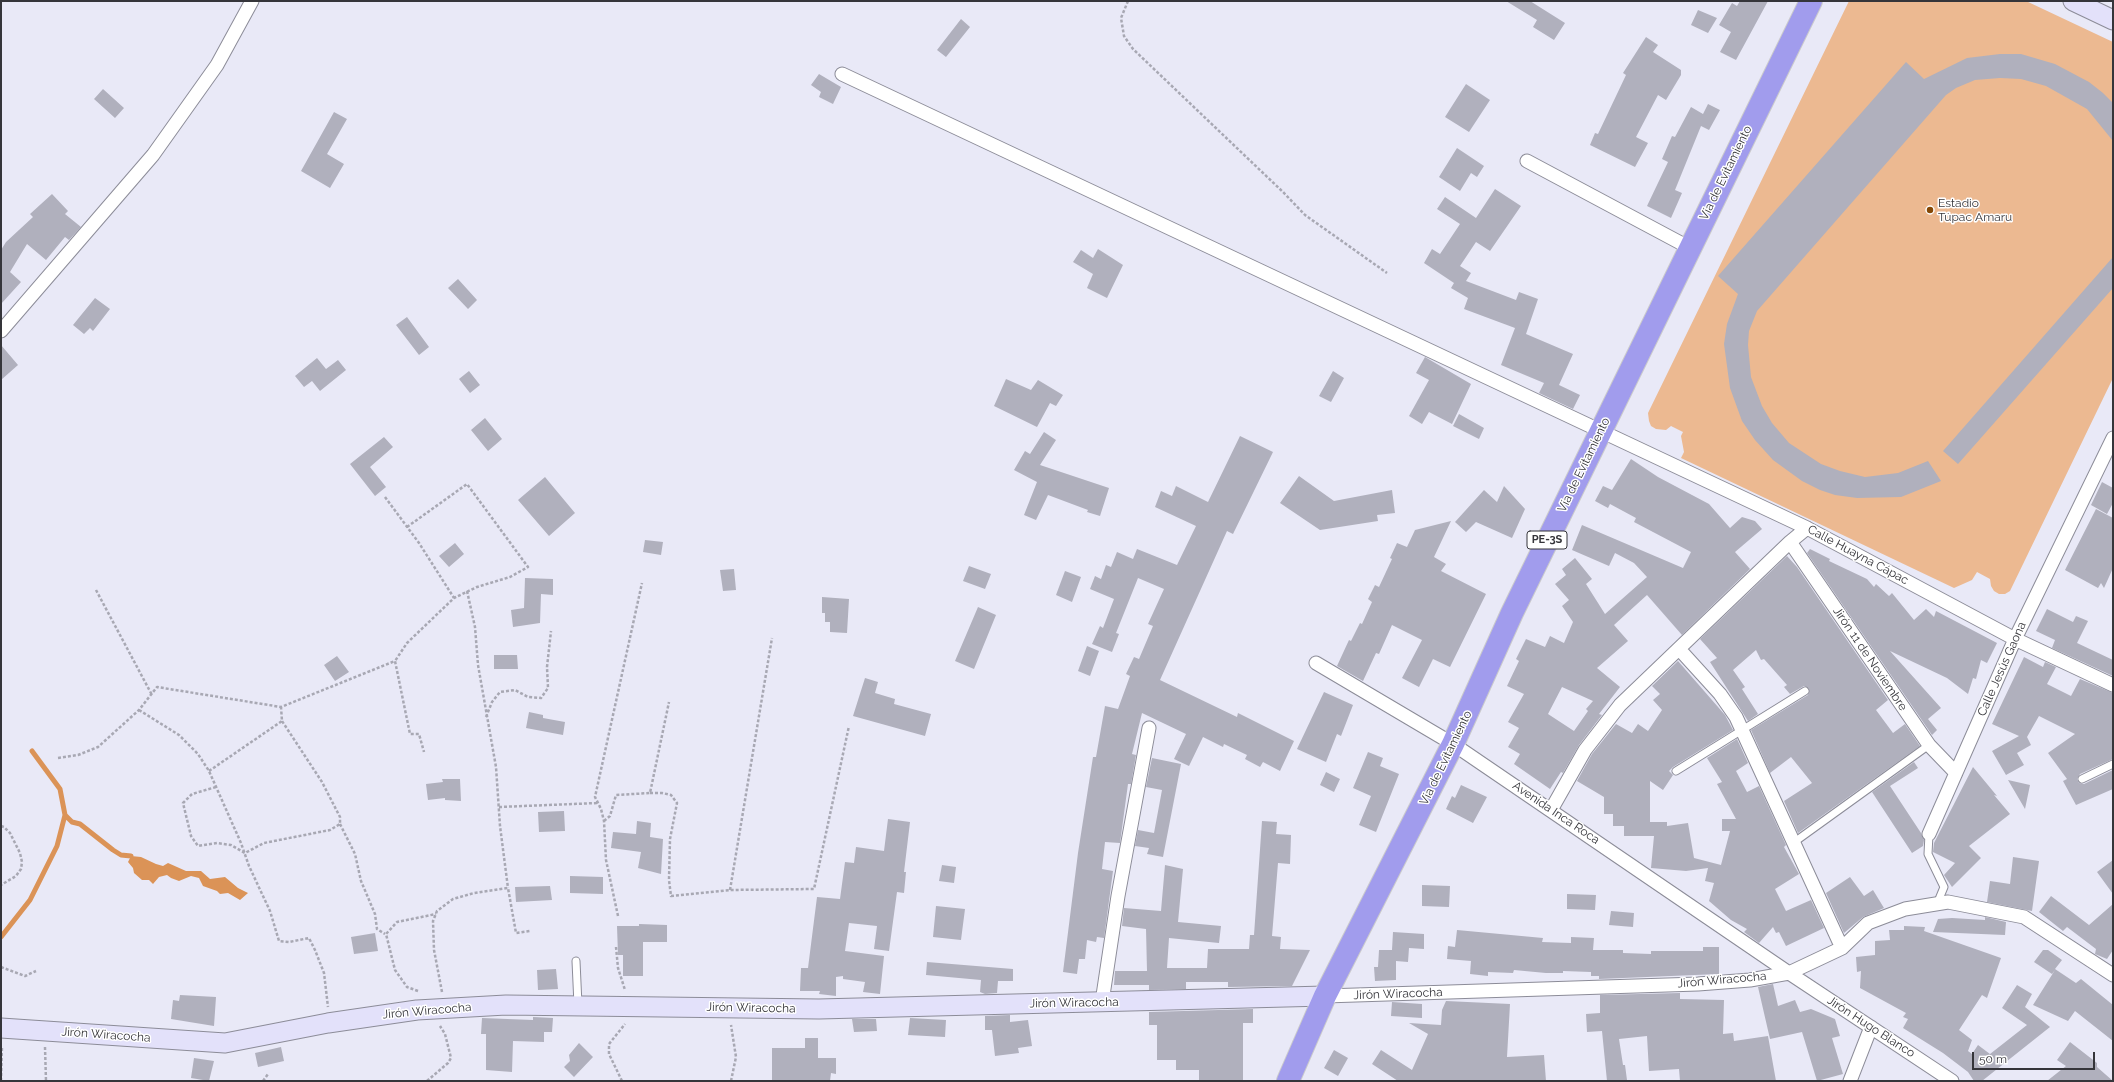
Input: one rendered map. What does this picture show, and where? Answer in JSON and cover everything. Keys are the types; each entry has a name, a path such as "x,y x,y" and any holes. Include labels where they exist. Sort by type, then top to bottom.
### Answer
{"highway":[{"name":"Vía de Evitamiento","path":"1288,1081 1326,996 1453,744 1512,613 1600,430 1811,1"}],"street":[{"path":"1,331 153,155 217,65 252,1"},
{"path":"2073,1 2113,20"},
{"name":"Calle Huayna Cápac","path":"842,74 1807,528 2015,639 2113,685"},
{"path":"1528,161 1690,248"},
{"name":"Calle Jesús Gaona","path":"1929,834 2015,639 2113,438"},
{"path":"1551,810 1585,750 1620,705 1680,650 1790,542 1807,528"},
{"name":"Jirón 11 de Noviembre","path":"1790,542 1929,745 1956,773"},
{"path":"1680,650 1720,694 1736,716 1842,948"},
{"name":"Avenida Inca Roca","path":"1316,663 1453,744 1789,974"},
{"path":"1102,1002 1118,896 1149,728"},
{"name":"Jirón Wiracocha","path":"1,1028 225,1043 434,1001 578,1005 628,1013 728,1008 827,1009 1326,996 1698,984 1750,980 1789,974 1842,948 1868,923 1905,909 1948,902 2024,917 2113,975"},
{"name":"Jirón Hugo Blanco","path":"1789,974 1952,1081"},
{"path":"1850,1081 1871,1027"}],"lane":[{"path":"1676,771 1804,691"},
{"path":"1793,843 1929,745"},
{"path":"2082,779 2113,764"},
{"name":"Calle Jesús Gaona","path":"1929,834 1928,854 1944,887 1937,904"},
{"path":"576,961 578,1005"}],"path":[{"path":"1128,1 1121,18 1124,36 1133,49 1283,192 1305,215 1387,273"},
{"path":"58,758 78,755 98,747 139,710 157,687 281,707 395,661 407,643 454,598 467,591 510,577 528,567 467,484 407,527"},
{"path":"385,497 407,527 454,598"},
{"path":"618,916 606,860 604,821 595,797 642,583"},
{"path":"96,590 152,695"},
{"path":"467,591 475,627 478,665 486,718 496,767 508,888 516,933 530,931"},
{"path":"486,718 492,702 500,692 515,690 528,697 541,698 548,688 547,667 551,631"},
{"path":"730,890 772,638"},
{"path":"395,661 410,734 419,734 424,752"},
{"path":"650,793 669,702"},
{"path":"281,707 282,721 322,782 340,817 340,824 355,854 361,881 375,914 377,929 386,934 395,970 407,987 421,992"},
{"path":"139,710 179,735 198,754 209,771 245,853 249,866 270,911 279,942 289,942 309,938 315,950 324,973 327,988 328,1023"},
{"path":"209,771 282,721"},
{"path":"604,821 610,816 616,795 650,793 671,795 677,803 670,839 669,880 671,896 730,890 814,889 849,726"},
{"path":"216,787 192,794 183,803 191,836 198,846 217,843 231,845 245,853"},
{"path":"499,807 598,803"},
{"path":"245,853 264,843 330,830 340,824"},
{"path":"1,826 10,833 20,853 22,862 21,869 16,876 1,885"},
{"path":"428,1081 448,1064 451,1058 446,1034 434,1001 443,994 434,950 432,920 436,914 453,899 474,893 508,888"},
{"path":"386,934 397,922 436,914"},
{"path":"616,947 618,968 624,988 628,1013 623,1026 609,1044 610,1058 622,1081"},
{"path":"1,967 25,976 36,972"},
{"path":"728,1008 736,1057 731,1081"},
{"path":"1,1028 1,1081"},
{"path":"44,1031 46,1081"},
{"path":"263,1081 268,1074"}],"shaded area":[{"name":"Estadio Túpac Amaru","path":"1849,1 2026,1 2113,42 2113,378 2010,591 2005,594 1999,594 1994,591 1991,586 1990,579 1977,572 1972,580 1954,588 1681,458 1684,452 1681,436 1683,432 1671,426 1666,430 1656,429 1651,426 1649,421 1648,413"},
{"path":"131,856 141,857 163,866 168,863 186,871 201,871 210,879 225,877 238,888 248,893 240,900 228,893 220,894 217,891 203,886 199,878 191,876 179,881 167,875 159,877 153,884 149,880 142,880 134,873 133,868 128,862"}],"building":[{"path":"1506,1 1530,1 1565,23 1554,40 1533,27 1537,20"},
{"path":"1740,1 1768,1 1736,60 1720,52 1731,32 1719,25 1732,3 1737,6"},
{"path":"1698,10 1717,18 1708,33 1691,25"},
{"path":"961,19 970,27 946,57 937,50"},
{"path":"1646,37 1658,45 1653,52 1681,70 1681,75 1666,100 1658,95 1636,137 1648,143 1635,167 1590,145 1595,133 1598,134 1626,75 1623,73"},
{"path":"2000,54 2021,54 2055,64 2089,82 2113,103 2113,141 2087,109 2046,86 2021,79 2000,78 1975,80 1956,88 1946,95 1757,311 1749,331 1748,345 1751,377 1762,406 1772,423 1789,443 1821,464 1840,471 1865,477 1898,473 1928,461 1941,481 1901,497 1857,498 1835,495 1820,490 1802,481 1773,460 1755,440 1742,421 1730,388 1724,344 1727,324 1738,294 1718,276 1906,62 1924,79 1967,58"},
{"path":"819,74 841,87 833,104 819,97 821,92 811,85"},
{"path":"1466,84 1490,100 1469,132 1445,117"},
{"path":"103,89 124,108 115,118 94,99"},
{"path":"1708,104 1720,110 1709,130 1701,126 1675,190 1682,193 1671,218 1647,206 1668,162 1662,159 1672,136 1675,137 1691,107 1703,114"},
{"path":"334,112 347,119 327,154 344,164 330,188 301,171"},
{"path":"1457,148 1484,166 1477,177 1471,173 1460,191 1439,177"},
{"path":"1495,189 1521,206 1490,251 1476,242 1460,266 1471,273 1466,281 1516,300 1519,292 1538,299 1526,334 1573,354 1559,385 1580,395 1573,409 1539,393 1544,383 1501,365 1515,328 1464,309 1468,298 1451,288 1454,283 1424,263 1432,249 1440,254 1460,224 1437,209 1445,197 1476,218"},
{"path":"52,194 68,211 65,214 81,227 69,240 65,237 46,260 27,244 10,272 21,282 1,304 1,250 6,242 33,217 30,214"},
{"path":"1098,249 1123,265 1107,298 1087,288 1093,274 1073,262 1081,250 1093,258"},
{"path":"2113,257 2113,288 1958,464 1943,451"},
{"path":"458,279 477,300 468,309 448,288"},
{"path":"95,298 110,309 93,331 90,328 84,334 73,325"},
{"path":"407,317 429,347 419,355 396,325"},
{"path":"1,345 18,365 1,380"},
{"path":"1425,357 1471,384 1452,424 1429,412 1422,424 1409,416 1429,380 1416,373"},
{"path":"317,358 326,369 338,360 346,370 320,391 312,381 304,387 295,376"},
{"path":"469,371 480,385 470,393 459,379"},
{"path":"1333,371 1344,378 1331,402 1319,396"},
{"path":"1006,379 1031,390 1038,380 1063,395 1056,406 1050,403 1037,427 994,406"},
{"path":"1459,414 1484,428 1479,439 1453,426"},
{"path":"485,418 502,439 488,451 471,430"},
{"path":"1044,432 1056,440 1040,465 1109,488 1100,516 1048,495 1036,520 1024,515 1037,482 1014,470 1025,451 1030,454"},
{"path":"1240,436 1273,452 1233,534 1227,531 1160,680 1237,717 1238,713 1294,741 1280,771 1263,762 1260,767 1245,759 1247,755 1224,744 1223,747 1203,737 1189,766 1174,759 1186,734 1142,713 1132,754 1136,755 1131,784 1128,784 1120,843 1105,842 1102,869 1113,871 1104,938 1097,937 1096,942 1087,940 1085,959 1079,959 1077,974 1063,972 1078,853 1093,757 1096,757 1105,706 1118,709 1130,676 1126,674 1134,657 1139,659 1153,626 1148,624 1164,589 1138,578 1116,633 1119,634 1112,652 1092,644 1100,626 1103,628 1114,599 1090,589 1095,576 1101,579 1106,565 1111,567 1117,552 1133,559 1137,549 1177,565 1196,526 1155,507 1161,491 1172,496 1176,486 1208,502"},
{"path":"384,437 393,447 370,467 386,487 375,496 350,464"},
{"path":"1631,459 1658,477 1709,504 1730,528 1742,517 1755,521 1762,529 1735,552 1750,569 1682,635 1647,595 1614,625 1628,641 1597,668 1620,687 1599,714 1602,715 1579,745 1563,773 1561,772 1550,789 1514,764 1520,754 1508,747 1519,728 1508,722 1524,694 1507,686 1519,661 1516,659 1526,639 1545,647 1550,636 1564,643 1573,622 1562,606 1569,600 1555,584 1566,575 1562,569 1575,558 1592,579 1586,584 1605,614 1647,577 1634,563 1615,553 1609,566 1572,550 1582,525 1683,568 1691,552 1634,522 1636,518 1610,504 1608,508 1595,501 1603,486 1612,490","holes":["1562,687 1593,701 1586,709 1588,711 1574,731 1548,714"]},
{"path":"1299,476 1334,501 1392,490 1395,513 1377,515 1378,521 1320,530 1280,503"},
{"path":"545,477 575,513 549,536 518,500"},
{"path":"2102,482 2113,488 2113,503 2107,514 2091,505"},
{"path":"1504,486 1525,509 1512,538 1476,522 1466,532 1455,522 1484,490 1497,502"},
{"path":"2096,509 2113,518 2113,568 2104,588 2101,583 2098,588 2065,570"},
{"path":"1451,521 1434,557 1446,564 1441,571 1486,594 1450,667 1433,659 1419,687 1402,678 1422,640 1392,625 1379,654 1376,653 1363,681 1337,666 1349,640 1351,641 1360,623 1362,624 1372,602 1368,599 1375,585 1379,587 1392,559 1390,558 1397,543 1407,547 1415,530"},
{"path":"645,540 663,542 661,555 643,552"},
{"path":"455,543 464,554 449,567 439,556"},
{"path":"1810,549 1830,559 1829,561 1867,579 1874,587 1876,584 1889,596 1892,593 1914,620 1926,609 1934,617 1936,611 1997,643 1987,663 1981,660 1976,679 1973,678 1968,694 1947,678 1890,651 1941,708 1928,719 1937,730 1932,735 1807,553"},
{"path":"1787,556 1797,567 1888,700 1876,710 1893,733 1905,724 1920,746 1798,833 1784,801 1812,783 1791,757 1770,773 1751,730 1808,695 1809,689 1804,686 1790,694 1784,687 1787,685 1764,659 1761,660 1756,650 1733,670 1745,687 1742,689 1758,714 1748,721 1710,662 1717,658 1700,639"},
{"path":"969,566 991,574 985,589 963,581"},
{"path":"734,569 736,590 723,591 720,570"},
{"path":"1065,571 1081,577 1072,602 1056,595"},
{"path":"525,578 553,579 553,595 541,594 540,623 513,627 511,610 524,608"},
{"path":"822,597 849,599 847,633 830,632 830,622 825,622 825,613 822,613"},
{"path":"978,607 996,615 974,669 955,661"},
{"path":"2047,609 2073,622 2076,616 2088,621 2077,643 2113,660 2113,676 2052,648 2055,640 2036,631"},
{"path":"1087,646 1099,651 1090,676 1078,671"},
{"path":"494,655 517,655 518,669 494,669"},
{"path":"337,656 349,672 335,681 324,665"},
{"path":"2024,657 2043,667 2045,662 2056,667 2047,684 2071,696 2080,679 2113,693 2113,759 2080,774 2077,779 2079,783 2084,784 2113,770 2113,789 2076,805 2063,781 2067,779 2048,753 2075,734 2039,716 2027,737 2031,745 2017,753 2024,765 2006,775 1992,751 2019,736 1992,724"},
{"path":"1678,661 1725,715 1733,730 1673,767 1669,771 1673,775 1663,790 1650,781 1650,822 1667,822 1667,826 1688,823 1694,858 1721,865 1730,831 1722,831 1722,819 1736,819 1717,784 1722,782 1707,758 1737,739 1748,763 1736,771 1747,792 1759,786 1786,845 1784,847 1799,874 1775,889 1786,911 1811,900 1824,928 1786,946 1779,932 1776,933 1773,927 1759,943 1744,932 1747,929 1731,920 1709,901 1714,883 1705,881 1708,868 1686,871 1651,868 1654,836 1624,836 1624,826 1613,826 1613,814 1604,814 1604,797 1577,781 1592,754 1616,724 1632,733 1638,724 1648,731 1662,710 1653,700 1660,694 1652,686"},
{"path":"865,678 878,682 875,693 895,699 894,704 931,714 925,736 853,716"},
{"path":"1324,692 1353,705 1341,736 1337,734 1326,762 1297,749"},
{"path":"529,712 543,715 543,718 565,722 563,735 526,728"},
{"path":"1368,752 1383,758 1380,766 1399,774 1376,832 1359,825 1371,796 1353,788"},
{"path":"1152,758 1181,764 1163,857 1147,854 1149,848 1135,846 1138,830 1154,833 1162,790 1146,787"},
{"path":"1914,762 1918,768 1890,786 1924,840 1923,846 1912,853 1872,792"},
{"path":"1973,767 2010,814 1969,846 1981,858 1952,887 1944,875 1955,863 1933,852 1934,843"},
{"path":"1326,772 1340,779 1334,792 1320,785"},
{"path":"442,779 460,779 461,801 445,800 445,798 428,800 426,784 443,782"},
{"path":"2008,780 2030,785 2025,809"},
{"path":"1461,785 1487,797 1473,823 1446,809 1452,796 1455,798"},
{"path":"564,811 565,831 539,832 538,812"},
{"path":"888,819 910,822 904,872 906,872 904,893 897,892 889,951 874,949 877,926 849,923 845,951 884,956 880,994 863,992 865,982 843,979 843,976 836,977 836,996 819,994 820,991 800,991 801,968 808,968 817,897 840,899 845,862 854,863 856,847 884,851"},
{"path":"637,821 651,823 650,837 663,839 661,874 638,868 641,852 611,848 613,832 636,834"},
{"path":"1262,821 1277,822 1276,834 1291,835 1290,864 1278,863 1272,936 1281,937 1280,949 1310,950 1292,986 1228,987 1228,982 1186,982 1186,989 1149,990 1149,985 1114,985 1115,971 1147,971 1146,929 1122,926 1124,908 1161,911 1165,865 1183,869 1178,922 1221,926 1219,943 1169,938 1167,968 1207,968 1208,949 1249,949 1250,935 1254,935"},
{"path":"2013,857 2039,861 2032,911 1987,902 1990,881 2010,884"},
{"path":"2113,860 2113,894 2097,872"},
{"path":"942,865 956,867 954,883 939,881"},
{"path":"570,876 603,877 603,894 570,893"},
{"path":"1850,877 1864,896 1873,890 1884,908 1863,917 1844,933 1826,893"},
{"path":"1422,885 1450,886 1449,907 1422,906"},
{"path":"550,886 552,900 516,902 515,887"},
{"path":"1567,894 1596,895 1595,910 1567,909"},
{"path":"2051,896 2089,925 2113,904 2113,950 2107,959 2095,954 2096,949 2067,927 2063,931 2039,912"},
{"path":"936,906 965,909 961,940 933,937"},
{"path":"1611,911 1634,913 1633,927 1609,925"},
{"path":"1985,917 2006,922 2005,935 1933,932 1938,919 1952,918 1985,920"},
{"path":"639,924 667,925 667,942 643,942 643,976 623,976 623,955 618,955 617,926 639,926"},
{"path":"1904,926 1925,927 1924,931 2001,958 1987,998 1982,995 1959,1030 1972,1040 1968,1051 1972,1054 1978,1045 1990,1054 2027,1025 2002,1008 2017,985 2032,994 2025,1007 2050,1027 1982,1081 1974,1081 1968,1072 1943,1053 1903,1028 1908,1019 1903,1017 1906,1013 1860,988 1861,971 1857,972 1856,957 1875,955 1875,941 1890,940 1889,930 1904,930"},
{"path":"1457,930 1543,938 1542,942 1571,943 1571,937 1594,938 1593,950 1623,950 1623,953 1651,954 1651,951 1703,951 1703,947 1719,947 1719,974 1599,979 1599,976 1591,976 1591,972 1563,971 1563,973 1546,973 1514,970 1513,973 1488,972 1488,976 1470,974 1471,961 1447,959 1448,946 1455,947"},
{"path":"1393,932 1424,934 1424,949 1409,948 1408,962 1396,961 1396,980 1375,981 1374,967 1378,967 1379,950 1392,950"},
{"path":"375,933 378,951 354,954 351,937"},
{"path":"2043,950 2048,950 2062,960 2055,969 2076,983 2081,979 2113,1005 2113,1041 2075,1011 2068,1021 2033,1005 2055,970 2052,974 2034,962"},
{"path":"927,962 1013,969 1013,981 998,981 997,993 985,994 980,992 981,980 926,975"},
{"path":"556,969 558,989 538,990 537,970"},
{"path":"1773,984 1778,1006 1795,1000 1800,1012 1811,1009 1835,1019 1840,1036 1832,1038 1843,1074 1817,1081 1802,1032 1770,1039 1758,987"},
{"path":"1680,993 1680,999 1724,1000 1723,1034 1733,1033 1734,1041 1768,1036 1776,1081 1680,1081 1679,1069 1649,1071 1647,1036 1619,1039 1627,1080 1607,1081 1602,1031 1587,1032 1586,1014 1600,1013 1600,995"},
{"path":"180,995 216,997 214,1026 171,1019 173,1000 179,1001"},
{"path":"1446,1001 1510,1004 1507,1057 1544,1055 1546,1081 1398,1081 1372,1064 1381,1050 1412,1070 1428,1034 1409,1023 1441,1025 1442,1010"},
{"path":"1392,1002 1422,1004 1422,1018 1391,1016"},
{"path":"1253,1009 1253,1023 1243,1023 1243,1081 1200,1081 1199,1070 1176,1070 1176,1060 1157,1060 1157,1025 1149,1025 1149,1012"},
{"path":"1010,1015 1010,1022 1028,1020 1032,1046 1018,1048 1019,1053 995,1056 992,1030 985,1030 985,1016"},
{"path":"533,1017 553,1018 552,1032 544,1032 544,1042 513,1041 512,1072 486,1070 486,1034 481,1034 482,1018 533,1020"},
{"path":"910,1018 946,1020 945,1037 908,1035"},
{"path":"852,1019 876,1019 877,1031 854,1032"},
{"path":"805,1038 818,1038 818,1058 836,1058 836,1074 831,1073 830,1081 772,1081 772,1048 805,1048"},
{"path":"2070,1042 2097,1063 2097,1067 2113,1081 2047,1081 2066,1066 2057,1060"},
{"path":"579,1043 593,1057 574,1077 564,1067 570,1061 569,1055"},
{"path":"281,1047 284,1061 258,1067 255,1053"},
{"path":"1334,1050 1348,1058 1338,1076 1324,1068"},
{"path":"194,1058 214,1061 209,1081 191,1078"}],"waterway":[{"path":"1,937 30,900 57,846 65,815 60,789 32,751"},
{"path":"65,815 72,822 80,824 121,855 131,856"}],"place":[{"name":"Estadio Túpac Amaru","path":"1930,210"}]}
